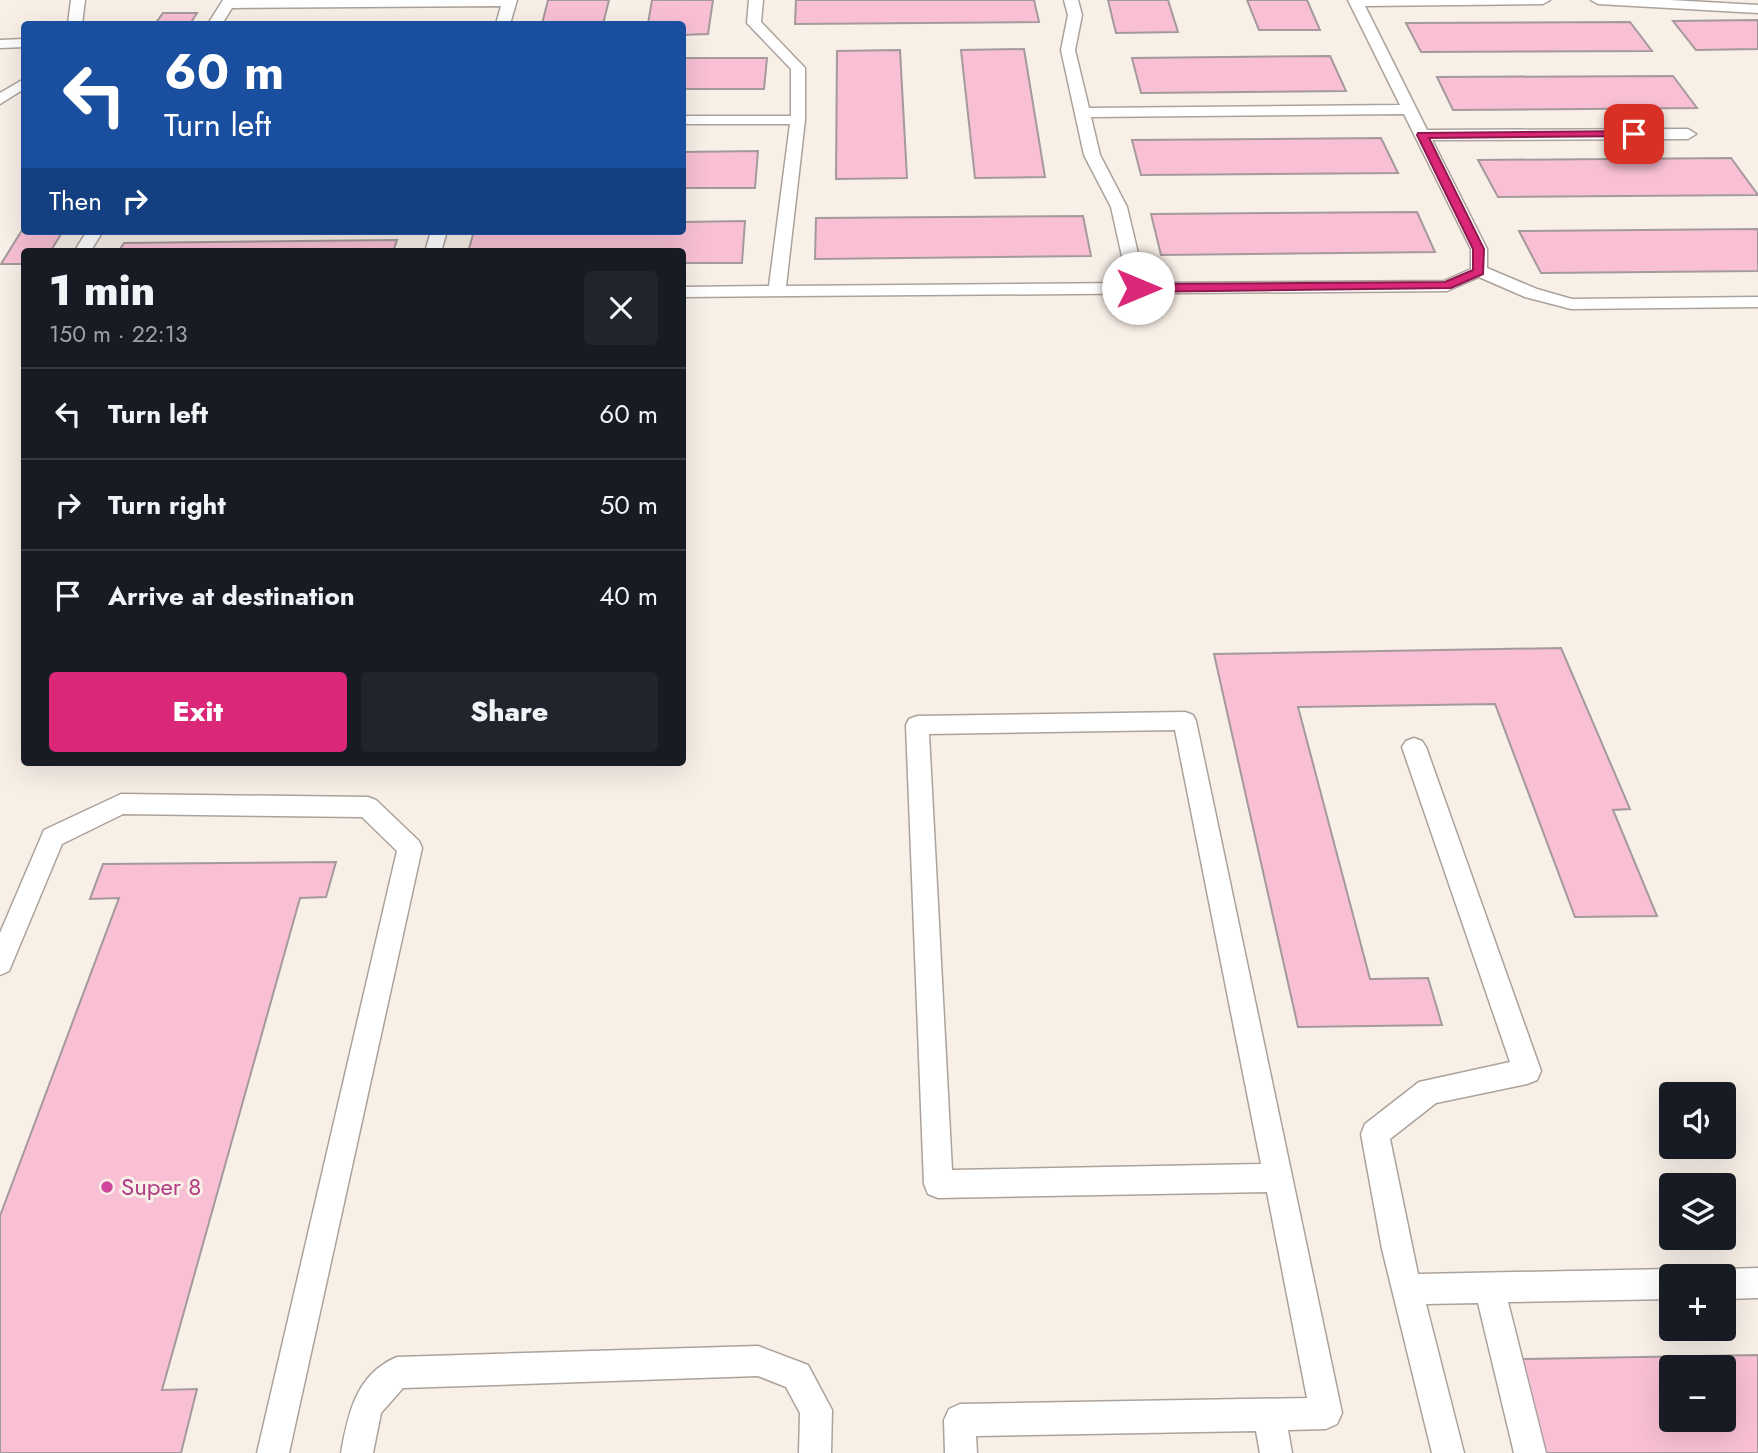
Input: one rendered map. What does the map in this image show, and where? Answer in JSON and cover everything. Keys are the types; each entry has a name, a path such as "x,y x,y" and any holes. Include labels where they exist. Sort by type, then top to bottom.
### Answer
{"lane":[{"path":"75,21 78,0"},
{"path":"756,0 754,23 798,68 798,120 777,291"},
{"path":"1071,0 1075,15 1068,50 1092,155 1119,207 1138,288"},
{"path":"1479,271 1479,249 1356,1 1543,0"},
{"path":"1598,0 1758,9"},
{"path":"217,21 228,2 510,1 504,21"},
{"path":"0,44 21,43"},
{"path":"0,100 21,85"},
{"path":"1083,113 1409,109"},
{"path":"686,120 798,120"},
{"path":"1422,135 1688,134"},
{"path":"686,292 1447,286 1479,271 1531,293 1571,304 1758,302"},
{"path":"961,1453 960,1420 1326,1413 1185,721 917,725 938,1184 1278,1178"},
{"path":"1414,747 1527,1072 1429,1091 1375,1134 1407,1289 1448,1453"},
{"path":"0,963 53,837 121,804 368,807 410,848 272,1453"},
{"path":"1736,1283 1758,1283"},
{"path":"1407,1289 1659,1284"},
{"path":"1489,1287 1530,1453"},
{"path":"357,1453 365,1409 375,1391 397,1373 758,1361 797,1376 816,1410 815,1453"},
{"path":"1269,1415 1276,1453"}],"building":[{"path":"548,0 609,0 604,21 543,21"},
{"path":"652,0 713,0 708,34 686,35 686,21 648,21"},
{"path":"796,0 1034,0 1039,22 795,24"},
{"path":"1108,0 1168,0 1178,32 1116,33"},
{"path":"1247,0 1307,0 1320,30 1259,30"},
{"path":"163,13 197,13 192,21 157,21"},
{"path":"1758,20 1758,49 1696,50 1673,21"},
{"path":"1630,22 1652,51 1421,52 1406,23"},
{"path":"1024,49 1045,177 975,178 961,50"},
{"path":"900,50 907,178 836,179 837,51"},
{"path":"1330,56 1346,91 1141,93 1132,58"},
{"path":"686,58 767,58 764,89 686,89"},
{"path":"1673,76 1697,108 1453,110 1437,77"},
{"path":"1381,138 1398,173 1141,175 1132,140"},
{"path":"758,151 755,188 686,188 686,152"},
{"path":"1731,158 1758,195 1498,197 1478,160"},
{"path":"1417,212 1435,252 1161,255 1151,214"},
{"path":"1083,216 1091,256 815,259 816,218"},
{"path":"745,221 742,263 686,263 686,248 469,248 473,235 686,235 686,222"},
{"path":"1758,229 1758,271 1541,273 1519,231"},
{"path":"21,232 21,235 61,235 52,248 21,248 21,264 1,264"},
{"path":"397,240 394,248 121,248 124,243"},
{"path":"1561,648 1630,809 1613,810 1657,916 1575,917 1495,704 1298,707 1370,979 1428,978 1442,1025 1298,1027 1214,654"},
{"path":"336,862 326,897 300,898 162,1390 197,1389 181,1453 0,1453 0,1216 119,898 90,899 103,864"},
{"path":"1736,1355 1758,1355 1758,1453 1544,1453 1517,1359 1659,1357 1659,1432 1736,1432"}],"place":[{"name":"Super 8","path":"107,1187"}],"route":[{"path":"1138,288 1447,286 1479,271 1479,249 1422,135 1634,134"}]}
